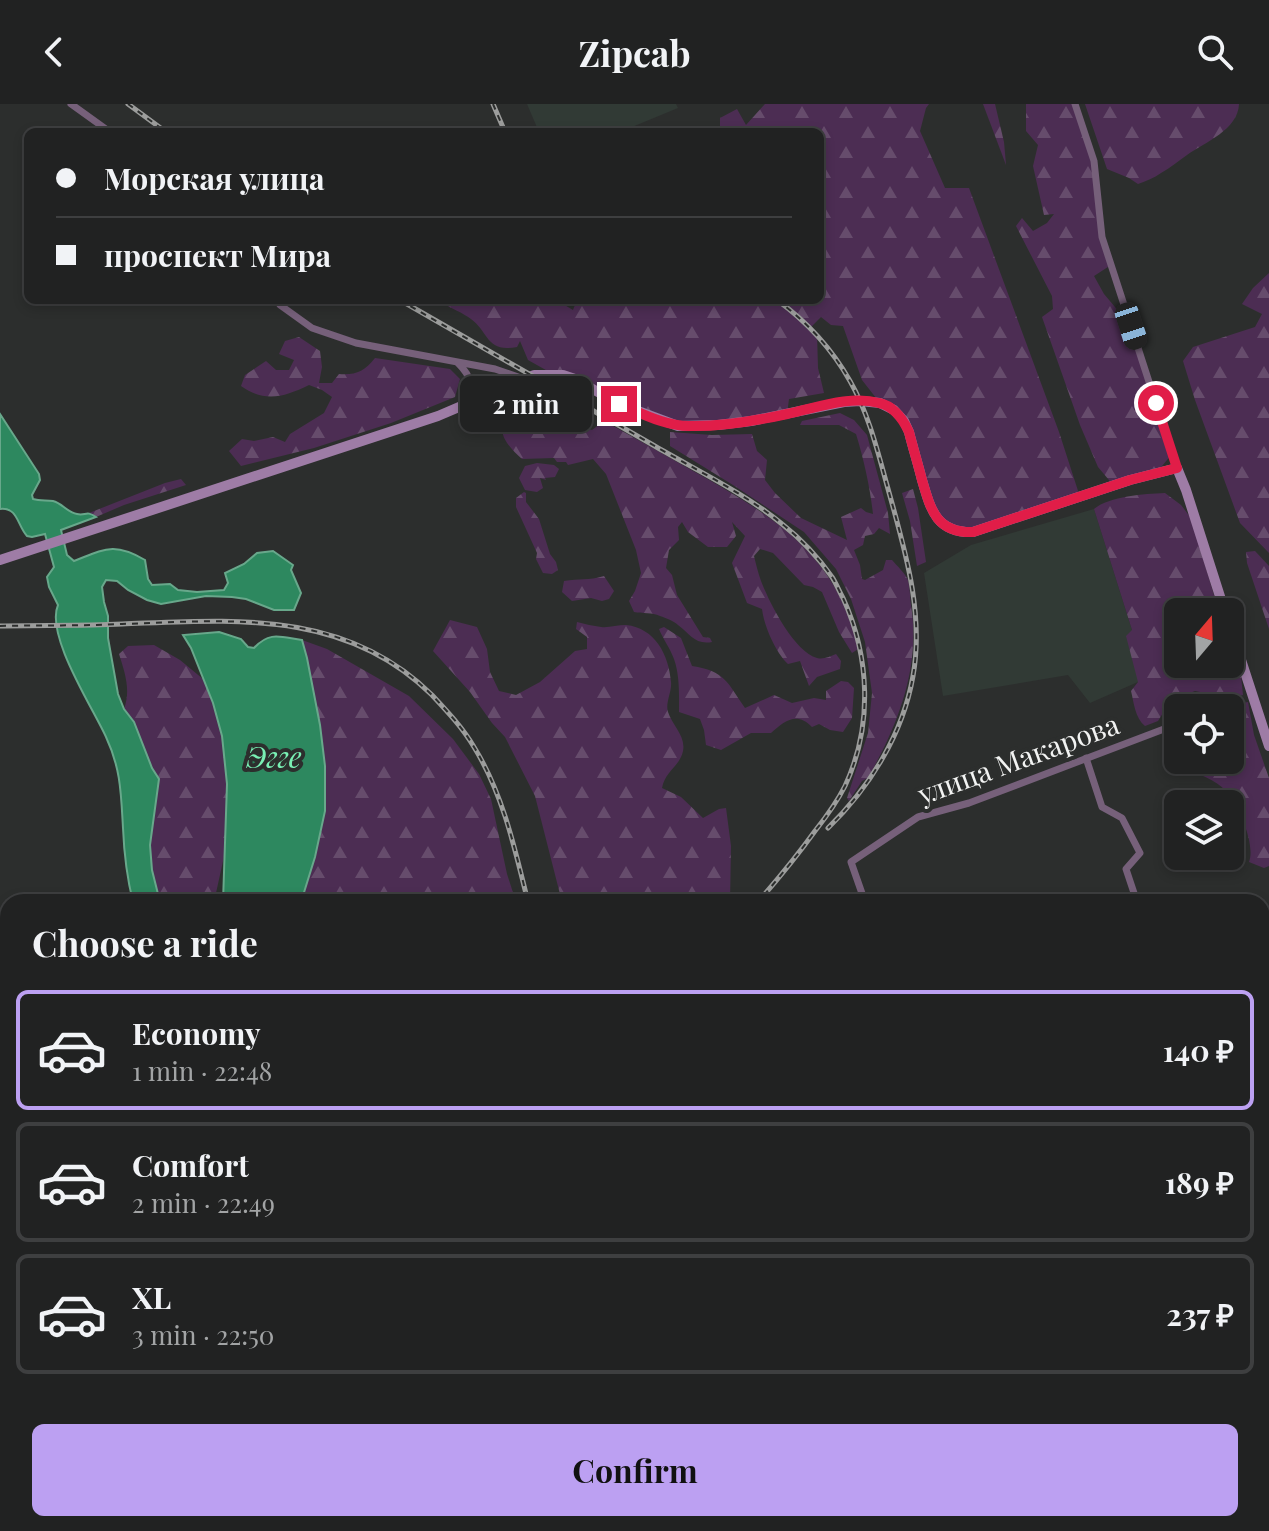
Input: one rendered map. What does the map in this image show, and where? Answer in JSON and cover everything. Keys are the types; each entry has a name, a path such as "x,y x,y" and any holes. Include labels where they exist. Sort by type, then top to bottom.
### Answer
{"main road":[{"path":"0,560 438,416 534,375 563,375 619,404 678,426 751,421 844,402 880,403 894,410 904,421 930,508 938,520 959,533 973,532 1130,480 1177,468 1221,598"},
{"path":"1244,669 1269,746"}],"street":[{"path":"71,104 104,128"},
{"path":"1075,104 1094,161 1102,237 1177,468"},
{"path":"279,304 312,328 356,343 495,369 524,379"},
{"path":"457,361 469,374 471,388 466,405"},
{"name":"улица Макарова","path":"862,894 851,862 918,817 969,803 1164,729"},
{"path":"1086,758 1102,807 1122,818 1140,853 1126,869 1134,894"}],"shaded area":[{"path":"527,104 676,104 678,108 632,128 537,128"},
{"path":"1094,509 1147,678 1090,703 1068,675 943,696 924,573 971,545"}],"green space":[{"path":"765,104 929,104 920,131 945,188 969,188 1080,497 973,532 938,520 909,432 862,380 843,326 831,325 821,317 810,328 817,334 818,368 824,393 789,399 787,414 691,426 553,374 528,360 520,341 517,347 499,347 471,319 444,304 563,304 573,310 575,304 824,304 824,128 720,128 720,118 737,109 746,125"},
{"path":"983,104 995,104 1006,165"},
{"path":"1026,104 1075,104 1094,161 1102,237 1111,265 1094,276 1104,294 1131,326 1172,454 1157,472 1114,486 1098,467 1080,425 1042,317 1053,309 1052,296 1016,226 1022,218 1033,231 1047,223 1054,214 1044,215 1033,166 1038,145 1026,131"},
{"path":"1085,104 1239,104 1227,128 1158,175 1138,184 1107,169"},
{"path":"1269,273 1269,553 1240,523 1183,361 1193,347 1255,327 1262,314 1242,304"},
{"path":"299,337 320,351 322,367 319,383 332,383 339,374 359,372 375,358 450,369 460,379 455,397 391,423 314,448 241,466 229,451 242,439 254,441 273,437 285,442 290,434 324,413 332,397 309,385 275,396 258,395 241,386 245,375 266,361 276,370 289,370 294,360 279,354 285,341"},
{"path":"526,410 548,416 567,428 579,425 592,430 604,421 723,488 775,522 818,563 835,588 849,616 858,649 852,653 822,592 804,585 773,553 760,549 754,556 761,581 791,637 808,654 822,658 836,654 841,661 840,669 817,677 809,686 800,661 788,664 779,653 762,609 747,603 732,563 745,536 732,522 736,536 727,547 708,547 688,532 682,522 678,527 679,540 669,550 666,568 672,575 677,595 703,637 710,638 712,642 697,640 665,618 634,612 629,601 641,573 636,550 606,474 593,459 568,465 554,458 522,459 506,440 502,429 509,416"},
{"path":"840,413 854,420 867,435 888,513 890,534 879,528 874,534 865,536 863,545 854,550 862,579 883,570 886,560 892,560 908,580 913,628 910,673 897,716 868,778 862,781 849,801 847,798 868,733 872,693 865,642 851,599 836,569 804,532 670,446 670,432 752,434 757,451 767,460 765,480 775,493 801,518 847,540 841,517 861,508 873,514 856,434 839,425 800,425 802,421"},
{"path":"537,463 554,465 559,469 555,477 540,478 543,488 537,492 525,490 519,478 525,466"},
{"path":"181,479 186,485 96,517 89,513 165,483"},
{"path":"913,489 926,562 917,566 902,493"},
{"path":"524,492 526,502 539,519 550,554 556,562 558,570 552,574 543,573 516,507 516,498"},
{"path":"1165,493 1181,505 1191,518 1215,598 1164,598 1164,678 1241,678 1243,694 1195,691 1164,694 1164,711 1158,721 1145,726 1137,715 1131,691 1138,682 1126,636 1132,630 1094,509 1118,498"},
{"path":"1255,551 1269,566 1269,629 1247,563 1246,552"},
{"path":"604,576 614,591 609,599 572,601 562,592 564,581"},
{"path":"450,620 477,627 499,691 516,695 540,682 575,651 587,649 587,637 576,629 577,622 604,627 626,625 645,631 659,644 667,662 671,686 667,709 681,735 683,746 679,761 666,777 662,788 681,797 703,818 726,808 731,846 730,894 560,894 535,796 505,737 433,651"},
{"path":"664,627 681,638 692,666 719,675 745,708 774,695 792,703 814,698 826,700 826,691 841,681 848,682 854,688 852,718 843,732 819,724 812,727 796,719 771,733 751,733 721,750 706,745 700,719 679,712 677,672 659,629"},
{"path":"302,640 327,649 409,696 453,739 479,774 491,799 513,894 303,894 325,811 307,658"},
{"path":"154,645 180,660 203,679 213,703 222,736 227,784 225,852 216,894 158,894 150,845 158,779 134,722 124,709 127,688 119,654 128,646"},
{"path":"1248,702 1254,735 1269,778 1269,866 1264,868 1249,862 1251,854 1244,824 1244,790 1225,790 1198,774 1244,774 1244,703"}],"water":[{"path":"0,414 39,474 33,499 53,501 74,513 96,517 61,530 67,555 74,561 110,549 125,551 145,560 152,585 170,584 178,590 197,592 224,590 228,583 225,573 244,564 257,553 273,551 293,565 291,570 301,593 294,610 274,610 232,597 206,596 161,604 147,600 117,581 106,580 102,587 118,694 159,779 150,845 158,894 131,894 117,771 106,737 72,671 58,634 58,605 47,577 54,567 45,534 27,536 14,514 0,509"},
{"name":"Эгге","path":"219,632 241,639 248,647 254,648 270,637 302,640 320,725 325,766 325,811 303,894 223,894 227,784 222,736 213,703 183,635"}],"railway":[{"path":"128,104 161,128"},
{"path":"493,104 503,128"},
{"path":"407,304 752,502 796,536 833,579 859,644 865,692 860,740 854,763 835,804 765,894"},
{"path":"782,304 827,347 857,394 896,518 915,608 913,676 893,739 858,795 828,828"},
{"path":"0,626 246,622 325,634 363,647 398,667 432,695 470,740 500,803 526,894"}],"route":[{"path":"619,404 668,423 691,426 751,421 844,402 880,403 894,410 904,421 930,508 938,520 959,533 973,532 1130,480 1177,468 1156,403"}]}
